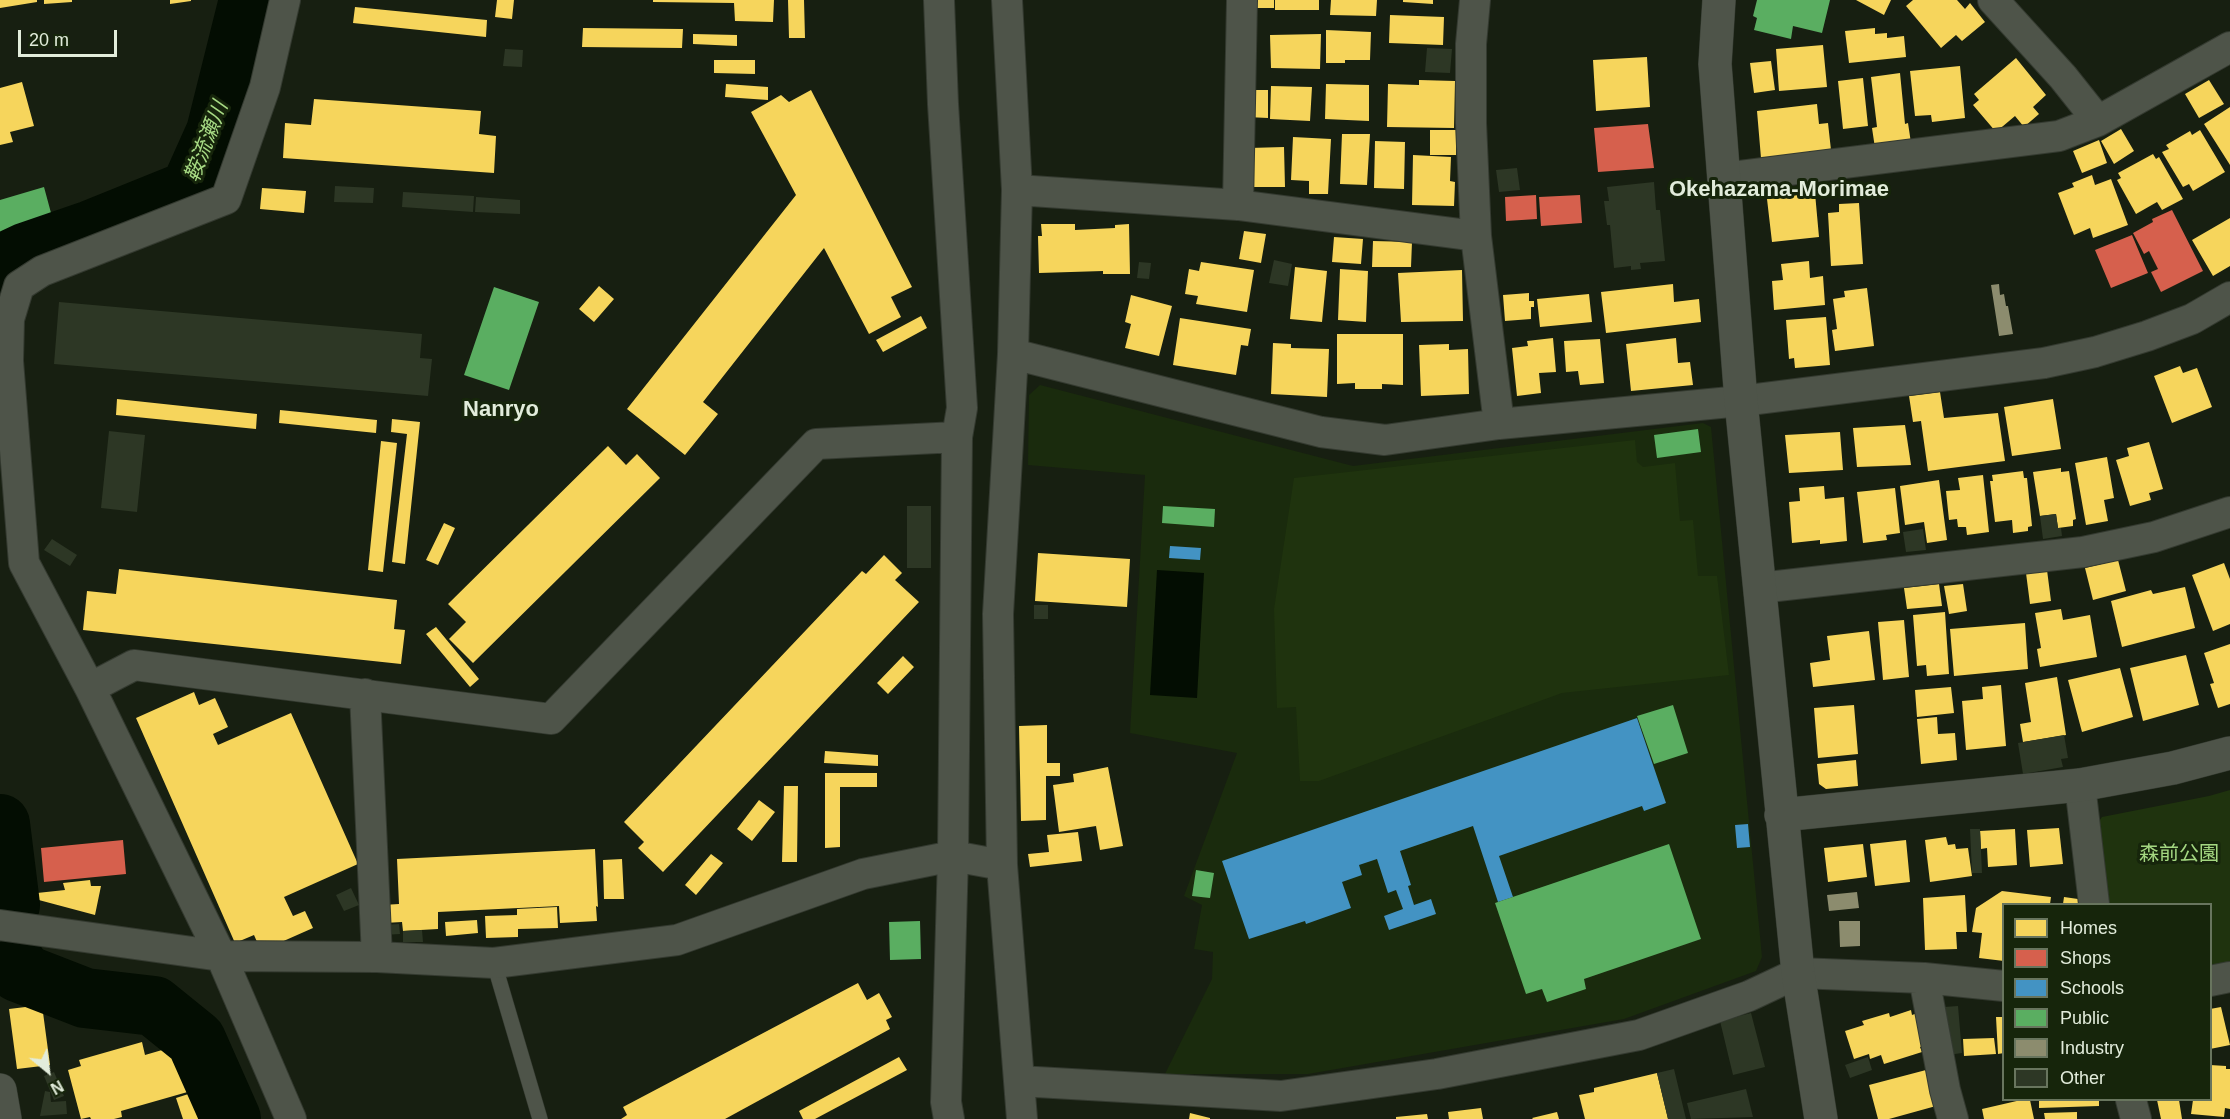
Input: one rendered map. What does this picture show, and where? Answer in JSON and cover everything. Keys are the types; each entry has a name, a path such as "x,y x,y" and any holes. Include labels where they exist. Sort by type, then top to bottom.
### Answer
{"street":[{"path":"285,0 265,87 226,199 42,271 19,286 9,318 8,361 24,563 90,688 221,956 291,1119"},
{"path":"939,0 943,104 962,408 957,437 953,856 946,1102 949,1119"},
{"path":"1007,0 1017,190 1013,354 998,614 1002,865 1022,1119"},
{"path":"1238,205 1242,0"},
{"path":"1475,0 1471,44 1471,111 1476,236 1499,424"},
{"path":"1719,0 1716,64 1741,401 1798,973 1821,1119"},
{"path":"1993,0 2063,77 2098,121"},
{"path":"1724,178 2059,136 2098,121 2230,47"},
{"path":"1017,190 1238,205 1476,236"},
{"path":"1013,354 1322,432 1385,440 1499,424 1741,401 2044,363 2095,352 2147,336 2192,319 2230,297"},
{"path":"90,688 134,665 551,720 816,444 957,437"},
{"path":"1759,588 2083,552 2154,537 2230,512"},
{"path":"365,694 377,957"},
{"path":"1781,814 2080,785 2173,768 2230,753"},
{"path":"2080,785 2094,903"},
{"path":"0,925 221,956 377,957 494,963 677,940 862,874 953,856 1002,865"},
{"path":"1019,1081 1292,1095 1437,1074 1639,1035 1749,996 1798,973 1924,978 2002,986"},
{"path":"1924,978 1945,1090 1953,1119"},
{"path":"0,1090 5,1119"},
{"path":"2131,1101 2136,1119"}],"lane":[{"path":"494,963 540,1119"}],"shaded area":[{"path":"1040,385 1353,466 1703,423 1711,427 1762,957 1756,971 1624,1019 1308,1074 1165,1074 1212,979 1213,952 1194,949 1202,905 1184,896 1237,753 1130,733 1145,475 1028,465 1029,395"},
{"path":"1157,570 1204,573 1197,698 1150,695"}],"green space":[{"path":"1635,440 1637,462 1643,467 1675,463 1680,521 1693,520 1698,576 1717,576 1729,675 1562,693 1319,781 1300,781 1296,707 1277,708 1274,609 1294,478"},
{"name":"森前公園","path":"2230,790 2230,962 2212,966 2212,903 2108,903 2093,829 2102,817"}],"building: Homes":[{"path":"0,0 37,0 37,2 0,8"},
{"path":"44,0 72,0 72,2 44,4"},
{"path":"170,0 191,0 191,1 170,4"},
{"path":"497,0 514,0 512,19 495,17"},
{"path":"653,0 774,0 773,22 735,21 734,3 653,2"},
{"path":"788,0 804,0 805,38 789,38"},
{"path":"1250,0 1274,0 1274,8 1250,8"},
{"path":"1275,0 1319,0 1319,10 1275,10"},
{"path":"1331,0 1377,0 1376,16 1330,15"},
{"path":"1403,0 1433,0 1433,4 1403,2"},
{"path":"1856,0 1891,0 1884,15"},
{"path":"1913,0 1957,0 1965,9 1970,3 1985,22 1962,41 1956,35 1941,48 1906,6"},
{"path":"355,7 487,20 486,37 353,23"},
{"path":"1390,15 1444,17 1443,45 1389,43"},
{"path":"583,28 683,29 682,48 582,47"},
{"path":"1875,28 1875,34 1887,33 1887,38 1904,36 1906,57 1849,63 1845,31"},
{"path":"1326,30 1371,32 1370,60 1326,63"},
{"path":"693,34 737,35 737,46 693,44"},
{"path":"1321,34 1320,69 1271,68 1270,35"},
{"path":"1823,45 1827,87 1779,91 1776,49"},
{"path":"1647,57 1650,107 1596,111 1593,60"},
{"path":"2016,58 2046,95 2033,107 2039,114 2024,127 2015,116 1996,132 1973,105 1979,100 1974,94"},
{"path":"714,60 755,60 755,74 714,73"},
{"path":"1771,61 1775,90 1754,93 1750,63"},
{"path":"1960,66 1965,118 1932,122 1931,115 1915,116 1910,71"},
{"path":"1900,73 1905,124 1908,123 1911,143 1875,148 1872,128 1877,127 1871,77"},
{"path":"1863,78 1868,126 1843,129 1838,81"},
{"path":"1419,80 1455,81 1454,128 1387,127 1388,84 1419,85"},
{"path":"2209,80 2224,104 2199,118 2185,94"},
{"path":"22,82 34,126 10,132 13,142 0,145 0,88"},
{"path":"726,84 768,87 768,100 725,97"},
{"path":"1326,84 1369,85 1369,121 1325,119"},
{"path":"1271,86 1312,87 1310,121 1270,119"},
{"path":"811,90 912,287 891,297 901,317 869,334 824,248 703,402 718,414 685,455 627,409 796,195 751,112 781,95 789,102"},
{"path":"1248,90 1268,90 1268,118 1247,117"},
{"path":"314,99 481,111 479,134 496,136 494,173 283,158 285,123 311,125"},
{"path":"1817,104 1819,124 1828,123 1831,150 1761,158 1757,111"},
{"path":"2230,107 2230,165 2204,124"},
{"path":"2121,129 2134,151 2114,164 2101,141"},
{"path":"1430,130 1456,130 1456,155 1430,155"},
{"path":"2200,130 2225,172 2193,191 2189,184 2183,187 2162,152 2169,149 2166,145 2190,131 2192,135"},
{"path":"1342,134 1370,134 1367,185 1340,184"},
{"path":"1293,137 1331,139 1328,194 1309,194 1309,181 1291,180"},
{"path":"2099,140 2107,163 2082,173 2073,151"},
{"path":"1375,141 1405,142 1404,189 1374,188"},
{"path":"1284,147 1285,187 1248,187 1249,148"},
{"path":"2153,154 2156,159 2159,157 2183,199 2162,210 2157,202 2136,214 2117,180 2121,178 2118,173"},
{"path":"1413,155 1451,157 1450,181 1455,182 1454,206 1412,205"},
{"path":"2092,175 2095,185 2111,179 2128,225 2093,238 2090,228 2074,235 2058,193 2074,187 2072,183"},
{"path":"262,188 306,191 304,213 260,209"},
{"path":"1815,193 1819,237 1772,242 1767,199"},
{"path":"1859,203 1863,264 1831,266 1828,213 1839,212 1839,204"},
{"path":"2230,218 2230,266 2213,276 2192,240"},
{"path":"1041,224 1075,224 1075,230 1115,228 1115,225 1129,224 1130,274 1103,274 1103,271 1039,273 1038,236 1042,236"},
{"path":"1244,231 1266,234 1261,263 1239,259"},
{"path":"1334,237 1363,239 1361,264 1332,262"},
{"path":"1373,241 1412,242 1411,267 1372,267"},
{"path":"1809,261 1810,278 1823,276 1825,305 1774,310 1772,281 1783,280 1781,264"},
{"path":"1201,262 1254,270 1247,312 1196,304 1198,296 1185,294 1189,269 1199,271"},
{"path":"1295,267 1327,271 1322,322 1290,319"},
{"path":"1340,269 1368,271 1366,322 1338,320"},
{"path":"1462,270 1463,321 1401,322 1398,273"},
{"path":"1673,284 1674,302 1699,299 1701,322 1606,333 1601,292"},
{"path":"599,286 614,299 594,322 579,309"},
{"path":"1867,288 1874,346 1835,351 1832,330 1837,329 1833,299 1845,297 1844,291"},
{"path":"1529,293 1529,301 1534,301 1534,307 1531,307 1531,319 1505,321 1503,295"},
{"path":"1589,294 1592,322 1540,327 1537,299"},
{"path":"1131,295 1172,306 1159,356 1125,348 1131,324 1125,322"},
{"path":"921,316 927,328 883,352 876,340"},
{"path":"1826,317 1830,365 1795,368 1794,358 1789,359 1786,320"},
{"path":"1180,318 1251,329 1248,346 1241,345 1236,375 1173,365"},
{"path":"1337,334 1403,334 1403,385 1382,384 1382,389 1355,389 1355,383 1337,384"},
{"path":"1553,338 1556,372 1539,373 1541,393 1517,396 1512,348 1528,346 1527,341"},
{"path":"1676,338 1678,363 1690,362 1693,385 1631,391 1626,344"},
{"path":"1600,339 1604,383 1580,385 1578,371 1566,372 1564,341"},
{"path":"1273,343 1291,344 1291,348 1329,349 1327,397 1271,394"},
{"path":"1449,344 1449,350 1468,349 1469,394 1421,396 1419,345"},
{"path":"2180,366 2183,373 2197,368 2212,407 2172,423 2154,376"},
{"path":"1940,392 1944,418 1998,413 2005,461 1928,471 1921,421 1913,422 1909,396"},
{"path":"117,399 257,414 256,429 116,415"},
{"path":"2053,399 2061,449 2012,456 2004,407"},
{"path":"280,410 377,420 376,433 279,423"},
{"path":"392,419 420,422 405,564 392,562 407,434 391,432"},
{"path":"1905,425 1911,465 1857,467 1853,428"},
{"path":"1840,432 1843,470 1789,473 1785,435"},
{"path":"381,441 397,443 383,572 368,570"},
{"path":"2149,442 2163,489 2149,493 2151,500 2130,506 2116,460 2129,456 2127,448"},
{"path":"608,446 626,465 637,454 660,478 473,663 449,639 466,622 448,604"},
{"path":"2107,457 2114,498 2104,500 2108,521 2086,525 2075,463"},
{"path":"2061,468 2061,472 2069,471 2076,519 2073,520 2073,526 2058,528 2056,514 2040,516 2033,472"},
{"path":"2023,471 2024,478 2027,478 2032,526 2028,527 2028,531 2013,533 2012,520 1995,522 1990,481 1993,481 1992,475"},
{"path":"1983,475 1989,532 1967,535 1966,527 1958,527 1957,519 1949,520 1946,491 1960,490 1958,478"},
{"path":"1939,480 1947,540 1927,543 1924,522 1905,525 1900,486"},
{"path":"1824,486 1825,499 1844,497 1847,541 1820,544 1820,540 1792,543 1789,502 1800,501 1799,488"},
{"path":"1895,488 1900,533 1886,535 1887,540 1863,543 1857,492"},
{"path":"444,523 455,528 438,565 426,560"},
{"path":"1038,553 1130,559 1127,607 1035,601"},
{"path":"884,555 902,573 895,580 919,602 663,872 638,848 644,842 624,822 862,571 866,574"},
{"path":"2118,560 2126,591 2093,600 2085,568"},
{"path":"2224,563 2230,579 2230,624 2213,631 2192,575"},
{"path":"119,569 397,600 394,629 405,630 401,664 83,630 87,591 116,594"},
{"path":"2047,570 2051,601 2030,604 2026,573"},
{"path":"1939,584 1942,606 1907,609 1904,588"},
{"path":"1963,584 1967,611 1949,614 1944,586"},
{"path":"2185,587 2195,628 2122,647 2111,601 2151,590 2153,594"},
{"path":"2061,609 2063,620 2090,615 2097,657 2040,667 2037,649 2041,648 2035,613"},
{"path":"1945,612 1949,674 1927,676 1926,665 1917,666 1913,615"},
{"path":"1904,620 1909,677 1883,680 1878,622"},
{"path":"2025,623 2028,669 1954,676 1950,629"},
{"path":"436,627 479,679 470,687 426,634"},
{"path":"1869,631 1875,680 1813,687 1810,663 1830,660 1827,636"},
{"path":"2230,644 2230,704 2218,708 2210,684 2214,683 2204,653"},
{"path":"2186,655 2199,705 2143,721 2130,668"},
{"path":"903,656 914,667 888,694 877,683"},
{"path":"2120,668 2133,717 2082,732 2068,680"},
{"path":"2057,677 2066,735 2023,742 2020,724 2031,722 2025,683"},
{"path":"2001,685 2006,746 1966,750 1962,701 1983,699 1982,687"},
{"path":"1951,687 1954,713 1917,717 1915,690"},
{"path":"194,692 199,705 215,698 228,727 213,734 218,745 291,713 358,864 284,897 293,916 305,911 313,928 261,951 254,935 235,943 136,718"},
{"path":"1854,705 1858,754 1818,758 1814,708"},
{"path":"1937,717 1938,734 1955,733 1957,760 1921,764 1917,719"},
{"path":"1047,725 1047,763 1060,763 1060,776 1046,776 1046,820 1021,821 1019,726"},
{"path":"825,751 878,755 878,766 824,763"},
{"path":"1856,760 1858,786 1826,789 1819,784 1817,764"},
{"path":"1108,767 1123,846 1100,850 1096,826 1059,832 1053,785 1074,782 1073,774"},
{"path":"825,773 877,773 877,787 840,787 840,847 825,848"},
{"path":"784,786 798,786 797,862 782,862"},
{"path":"759,800 775,812 752,841 737,829"},
{"path":"2059,828 2063,864 2030,867 2027,830"},
{"path":"2015,829 2017,865 1988,867 1987,848 1981,849 1980,831"},
{"path":"1078,832 1082,861 1030,867 1028,854 1049,852 1047,835"},
{"path":"1946,837 1948,845 1955,844 1956,849 1968,848 1972,876 1930,882 1925,840"},
{"path":"1906,840 1910,882 1875,886 1870,844"},
{"path":"1863,844 1867,877 1828,882 1824,848"},
{"path":"595,849 597,921 560,923 559,906 438,912 438,929 403,931 402,922 384,923 383,905 399,904 397,859"},
{"path":"711,854 723,863 696,895 685,885"},
{"path":"622,859 624,899 604,899 603,860"},
{"path":"90,880 91,886 101,886 95,915 35,899 37,893 65,890 63,883"},
{"path":"2002,891 2051,897 2050,903 2002,903 2002,961 1979,958 1982,933 1972,932 1976,908"},
{"path":"1965,895 1967,932 1956,932 1957,949 1925,950 1923,898"},
{"path":"2064,897 2078,899 2079,903 2063,903"},
{"path":"557,907 558,928 518,929 518,937 486,938 485,916 517,915 517,909"},
{"path":"477,920 478,933 446,936 445,922"},
{"path":"858,983 867,1000 879,993 892,1017 886,1020 890,1029 725,1119 621,1119 627,1115 623,1107"},
{"path":"42,1005 50,1065 17,1069 9,1009"},
{"path":"2221,1007 2230,1045 2212,1049 2212,1009"},
{"path":"1911,1010 1912,1015 1923,1011 1927,1045 1920,1047 1922,1052 1884,1064 1881,1055 1870,1059 1869,1054 1854,1059 1845,1031 1864,1025 1862,1021 1889,1013 1890,1017"},
{"path":"1996,1017 2002,1017 2002,1053 1998,1054"},
{"path":"1994,1038 1996,1054 1964,1056 1963,1039"},
{"path":"142,1042 145,1055 186,1043 190,1057 197,1055 205,1087 121,1111 122,1117 81,1119 68,1070 81,1066 79,1060"},
{"path":"899,1057 907,1070 815,1119 803,1119 799,1111"},
{"path":"2212,1065 2226,1066 2226,1069 2230,1069 2230,1109 2225,1108 2224,1117 2191,1114 2193,1101 2212,1101"},
{"path":"1926,1070 1936,1106 1889,1119 1878,1119 1869,1085"},
{"path":"1657,1073 1668,1119 1585,1119 1579,1095 1594,1092 1594,1088"},
{"path":"204,1089 213,1119 183,1119 176,1098"},
{"path":"2017,1101 2030,1101 2034,1119 1984,1119 1982,1109"},
{"path":"2039,1101 2099,1101 2099,1106 2039,1108"},
{"path":"2157,1101 2179,1101 2182,1119 2161,1119"},
{"path":"1481,1108 1483,1119 1449,1119 1448,1112"},
{"path":"1557,1112 1559,1119 1532,1118"},
{"path":"2077,1112 2077,1119 2045,1119 2044,1113"},
{"path":"1190,1113 1210,1118 1210,1119 1189,1119"},
{"path":"1427,1114 1428,1119 1396,1119 1396,1117"}],"building: Shops":[{"path":"1648,124 1654,168 1598,172 1594,128"},
{"path":"1536,195 1537,219 1506,221 1505,197"},
{"path":"1580,195 1582,223 1541,226 1539,197"},
{"path":"2172,210 2203,271 2161,292 2151,272 2158,269 2149,251 2144,254 2133,233 2153,222 2152,219"},
{"path":"2132,235 2148,273 2111,288 2095,250"},
{"path":"123,840 126,874 44,882 41,848"}],"building: Schools":[{"path":"1170,546 1201,548 1200,560 1169,558"},
{"path":"1637,718 1666,803 1644,811 1642,806 1499,856 1513,897 1498,902 1473,826 1400,851 1411,885 1408,886 1414,905 1431,899 1436,914 1389,930 1384,916 1403,909 1396,890 1388,893 1377,859 1359,865 1362,875 1342,882 1351,908 1306,924 1305,921 1249,939 1222,861"},
{"path":"1748,824 1750,847 1737,848 1735,825"}],"building: Public":[{"path":"1757,0 1830,0 1822,33 1793,26 1791,39 1754,30 1757,18 1753,16"},
{"path":"44,187 54,224 0,240 0,200"},
{"path":"494,287 539,302 509,390 464,375"},
{"path":"1698,429 1701,452 1657,458 1654,435"},
{"path":"1163,506 1215,509 1214,527 1162,523"},
{"path":"1673,705 1688,753 1654,764 1637,716"},
{"path":"1669,844 1701,939 1584,979 1586,989 1547,1002 1542,989 1526,994 1495,903"},
{"path":"1196,870 1214,873 1210,898 1192,896"},
{"path":"920,921 921,959 890,960 889,922"}],"building: Industry":[{"path":"1999,284 2000,295 2004,294 2006,306 2008,306 2013,334 1999,336 1991,285"},
{"path":"1857,892 1859,908 1829,911 1827,895"},
{"path":"1839,921 1860,921 1860,946 1840,947"}],"building: Other":[{"path":"1427,48 1452,49 1450,73 1425,72"},
{"path":"505,49 523,50 522,67 503,66"},
{"path":"1517,168 1520,190 1499,192 1496,170"},
{"path":"1654,182 1656,210 1660,210 1665,261 1640,263 1641,269 1631,270 1631,266 1614,268 1610,225 1607,225 1604,201 1609,201 1607,187"},
{"path":"335,186 374,188 373,203 334,202"},
{"path":"403,192 474,196 473,212 402,207"},
{"path":"476,197 520,200 520,214 475,212"},
{"path":"1274,260 1292,264 1288,286 1269,283"},
{"path":"1139,262 1151,263 1149,279 1137,278"},
{"path":"59,302 422,334 420,358 432,359 428,396 54,364"},
{"path":"109,431 145,435 137,512 101,508"},
{"path":"907,506 931,506 931,568 907,568"},
{"path":"2056,514 2062,536 2043,539 2040,516"},
{"path":"1923,529 1926,550 1906,552 1903,532"},
{"path":"52,539 77,555 70,566 44,550"},
{"path":"1034,605 1048,605 1048,619 1034,619"},
{"path":"2064,735 2068,758 2061,759 2063,767 2023,774 2018,743"},
{"path":"1970,829 1980,829 1982,873 1972,873"},
{"path":"351,888 359,905 344,911 336,895"},
{"path":"399,924 400,934 383,935 382,925"},
{"path":"422,930 423,942 403,942 403,931"},
{"path":"1958,1006 1962,1053 1948,1055 1944,1007"},
{"path":"1751,1013 1765,1067 1733,1075 1720,1021"},
{"path":"1868,1057 1872,1070 1850,1078 1845,1065"},
{"path":"1674,1069 1686,1119 1668,1119 1657,1073"},
{"path":"54,1072 64,1096 54,1100 44,1076"},
{"path":"1746,1089 1753,1117 1691,1119 1687,1103"},
{"path":"45,1091 50,1092 51,1102 66,1101 67,1114 40,1116"}],"waterway":[{"name":"鞍流瀬川","path":"0,266 27,252 91,230 190,190 216,132 249,0"},
{"name":"鞍流瀬川","path":"0,824 10,905"},
{"name":"鞍流瀬川","path":"18,966 18,972 85,998 154,1006 196,1040 231,1119"}],"district":[{"name":"Okehazama-Morimae","path":"1779,190"},
{"name":"Nanryo","path":"501,410"}]}
